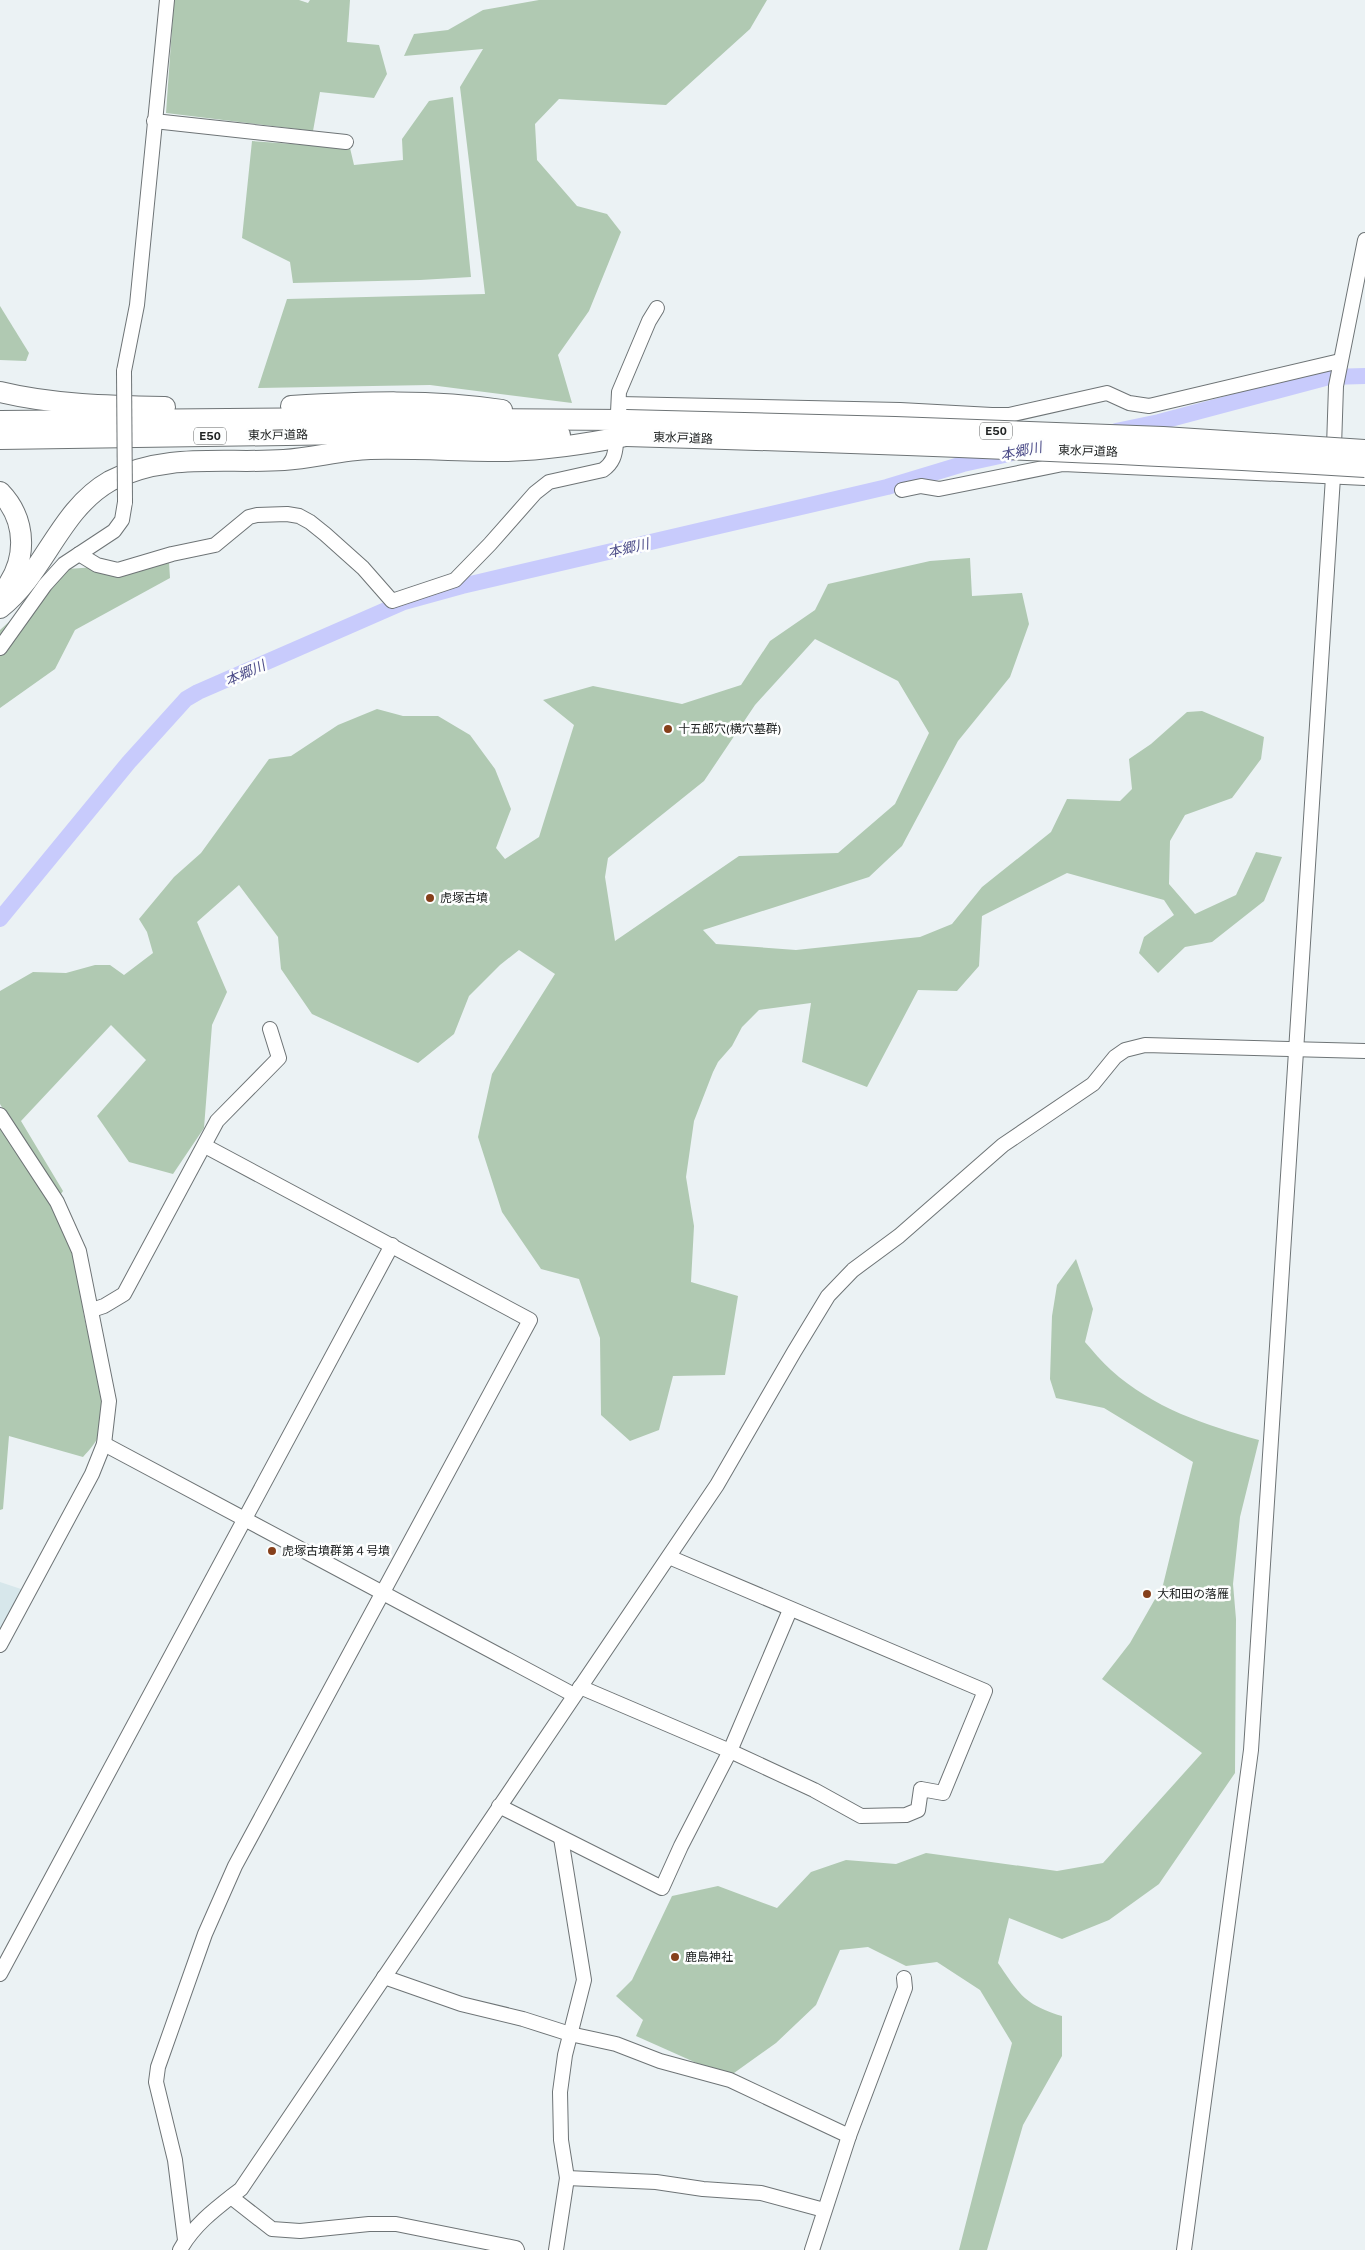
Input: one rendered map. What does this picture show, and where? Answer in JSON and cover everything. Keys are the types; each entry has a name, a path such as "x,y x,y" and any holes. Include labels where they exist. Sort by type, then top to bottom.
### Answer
{"highway":[{"path":"0,392 16,396 66,401 145,406 265,407 352,403 466,404 559,419"},
{"name":"東水戸道路","path":"0,422 341,418 559,419 893,443 1152,454 1365,467"},
{"name":"東水戸道路","path":"0,439 352,434 621,423 895,427 1163,437 1365,450"},
{"path":"0,608 28,580 65,524 85,500 110,482 135,470 173,462 284,460 369,449 508,451 574,446 621,423"},
{"path":"0,492 16,515 20,528 22,550 16,573 0,595"}],"street":[{"path":"0,648 45,585 64,564 114,531 122,520 124,502 124,371 136,305 166,0"},
{"path":"154,121 346,142"},
{"path":"1184,2250 1251,1750 1333,477 1338,372 1365,240"},
{"path":"80,554 97,564 118,570 172,554 215,545 249,517 287,514 299,516 325,534 363,568 392,601 455,580 490,544 534,493 549,482 603,470 610,466 621,423 619,392 649,321 658,308"},
{"path":"621,423 1009,415 1107,393 1129,404 1149,406 1338,372"},
{"path":"902,490 921,486 939,489 1063,464 1365,478"},
{"path":"92,1310 104,1306 124,1294 217,1121 279,1058 270,1029"},
{"path":"182,2245 204,2219 241,2189 718,1485 828,1296 852,1270 899,1236 979,1164 1003,1145 1093,1084 1115,1057 1134,1047 1146,1045 1365,1051"},
{"path":"0,1115 57,1202 71,1229 79,1251 109,1401 104,1444 92,1474 0,1645"},
{"path":"182,2245 175,2160 156,2082 158,2067 205,1934 235,1866 530,1320 205,1146"},
{"path":"0,1974 392,1245"},
{"path":"104,1444 382,1593 577,1691 730,1752 814,1790 861,1816 906,1815 918,1810 921,1789 943,1793 986,1691 790,1610 669,1557"},
{"path":"499,1806 662,1888 680,1846 730,1752 790,1610"},
{"path":"556,2250 567,2178 561,2140 560,2092 565,2055 584,1980 561,1838"},
{"path":"384,1977 461,2004 523,2019 570,2034 616,2044 660,2061 730,2080 849,2136"},
{"path":"812,2250 849,2136 905,1988 904,1978"},
{"path":"567,2178 656,2182 703,2189 761,2193 824,2210"},
{"path":"231,2197 272,2229 300,2231 369,2224 396,2224 516,2248 517,2250"}],"shaded area":[{"path":"0,1582 24,1590 0,1634"}],"green space":[{"path":"174,0 299,0 308,3 310,0 350,0 347,42 379,45 387,74 374,98 320,92 313,131 166,113"},
{"path":"539,0 767,0 750,29 666,105 559,99 535,124 537,160 577,206 607,214 621,232 589,311 558,355 572,403 430,385 258,388 287,299 485,294 460,87 483,49 404,56 414,34 448,30 483,10"},
{"path":"453,97 471,277 293,283 290,262 242,238 252,141 350,148 354,165 403,160 402,139 429,101"},
{"path":"0,306 29,353 26,361 0,360"},
{"path":"970,558 972,596 1022,593 1029,624 1010,677 958,741 902,846 869,877 703,930 716,944 796,950 920,937 952,924 982,887 1051,832 1067,799 1120,801 1132,789 1129,759 1151,744 1187,712 1202,711 1264,737 1261,759 1232,798 1185,815 1170,841 1169,884 1195,914 1236,895 1256,852 1282,857 1264,901 1212,942 1185,947 1158,973 1139,953 1144,937 1174,915 1164,900 1067,873 982,916 979,966 957,991 918,990 867,1087 802,1062 811,1003 759,1010 742,1027 732,1046 718,1062 713,1072 694,1121 686,1177 694,1226 691,1282 738,1296 725,1375 673,1376 659,1430 630,1441 601,1415 600,1338 579,1279 541,1269 502,1212 478,1137 492,1074 555,974 519,950 500,965 469,996 454,1034 418,1063 312,1014 281,969 278,937 239,885 197,922 227,992 212,1025 204,1128 173,1174 129,1162 97,1116 146,1060 111,1025 21,1121 63,1191 58,1198 0,1104 0,991 33,972 66,973 95,965 110,965 124,975 153,953 147,932 139,919 174,877 201,853 269,759 291,756 338,725 377,709 403,716 438,716 470,735 495,769 511,809 496,848 505,859 539,837 574,725 543,700 593,686 682,704 741,685 770,641 815,610 828,584 930,561","holes":["815,639 898,681 929,733 895,804 838,853 739,856 615,941 605,877 608,858 704,781 755,705"]},
{"path":"169,562 170,578 75,630 55,669 0,708 0,630 67,569"},
{"path":"0,1124 48,1200 65,1232 75,1257 84,1316 103,1403 99,1436 83,1457 9,1436 3,1509 0,1510"},
{"path":"1076,1259 1093,1309 1085,1342 1108,1367 1144,1395 1180,1414 1259,1440 1240,1517 1233,1584 1236,1619 1235,1773 1159,1884 1109,1920 1062,1939 1009,1918 998,1963 1024,1997 1049,2012 1062,2016 1062,2056 1023,2125 987,2250 959,2250 1012,2043 980,1990 937,1962 906,1966 868,1947 840,1950 816,2005 776,2043 734,2073 719,2073 636,2036 643,2020 616,1996 632,1980 672,1896 718,1886 777,1908 811,1872 846,1860 896,1864 926,1853 1057,1871 1103,1863 1202,1753 1102,1679 1130,1643 1163,1585 1193,1462 1104,1408 1056,1398 1050,1379 1052,1316 1057,1285"}],"waterway":[{"name":"本郷川","path":"1116,431 1159,422 1329,377 1365,376"},
{"name":"本郷川","path":"0,919 129,762 186,699 198,692 404,602 462,586 887,487 963,464 1009,454"}],"place":[{"name":"十五郎穴(横穴墓群)","path":"668,729"},
{"name":"虎塚古墳","path":"430,898"},
{"name":"虎塚古墳群第４号墳","path":"272,1551"},
{"name":"大和田の落雁","path":"1147,1594"},
{"name":"鹿島神社","path":"675,1957"}]}
